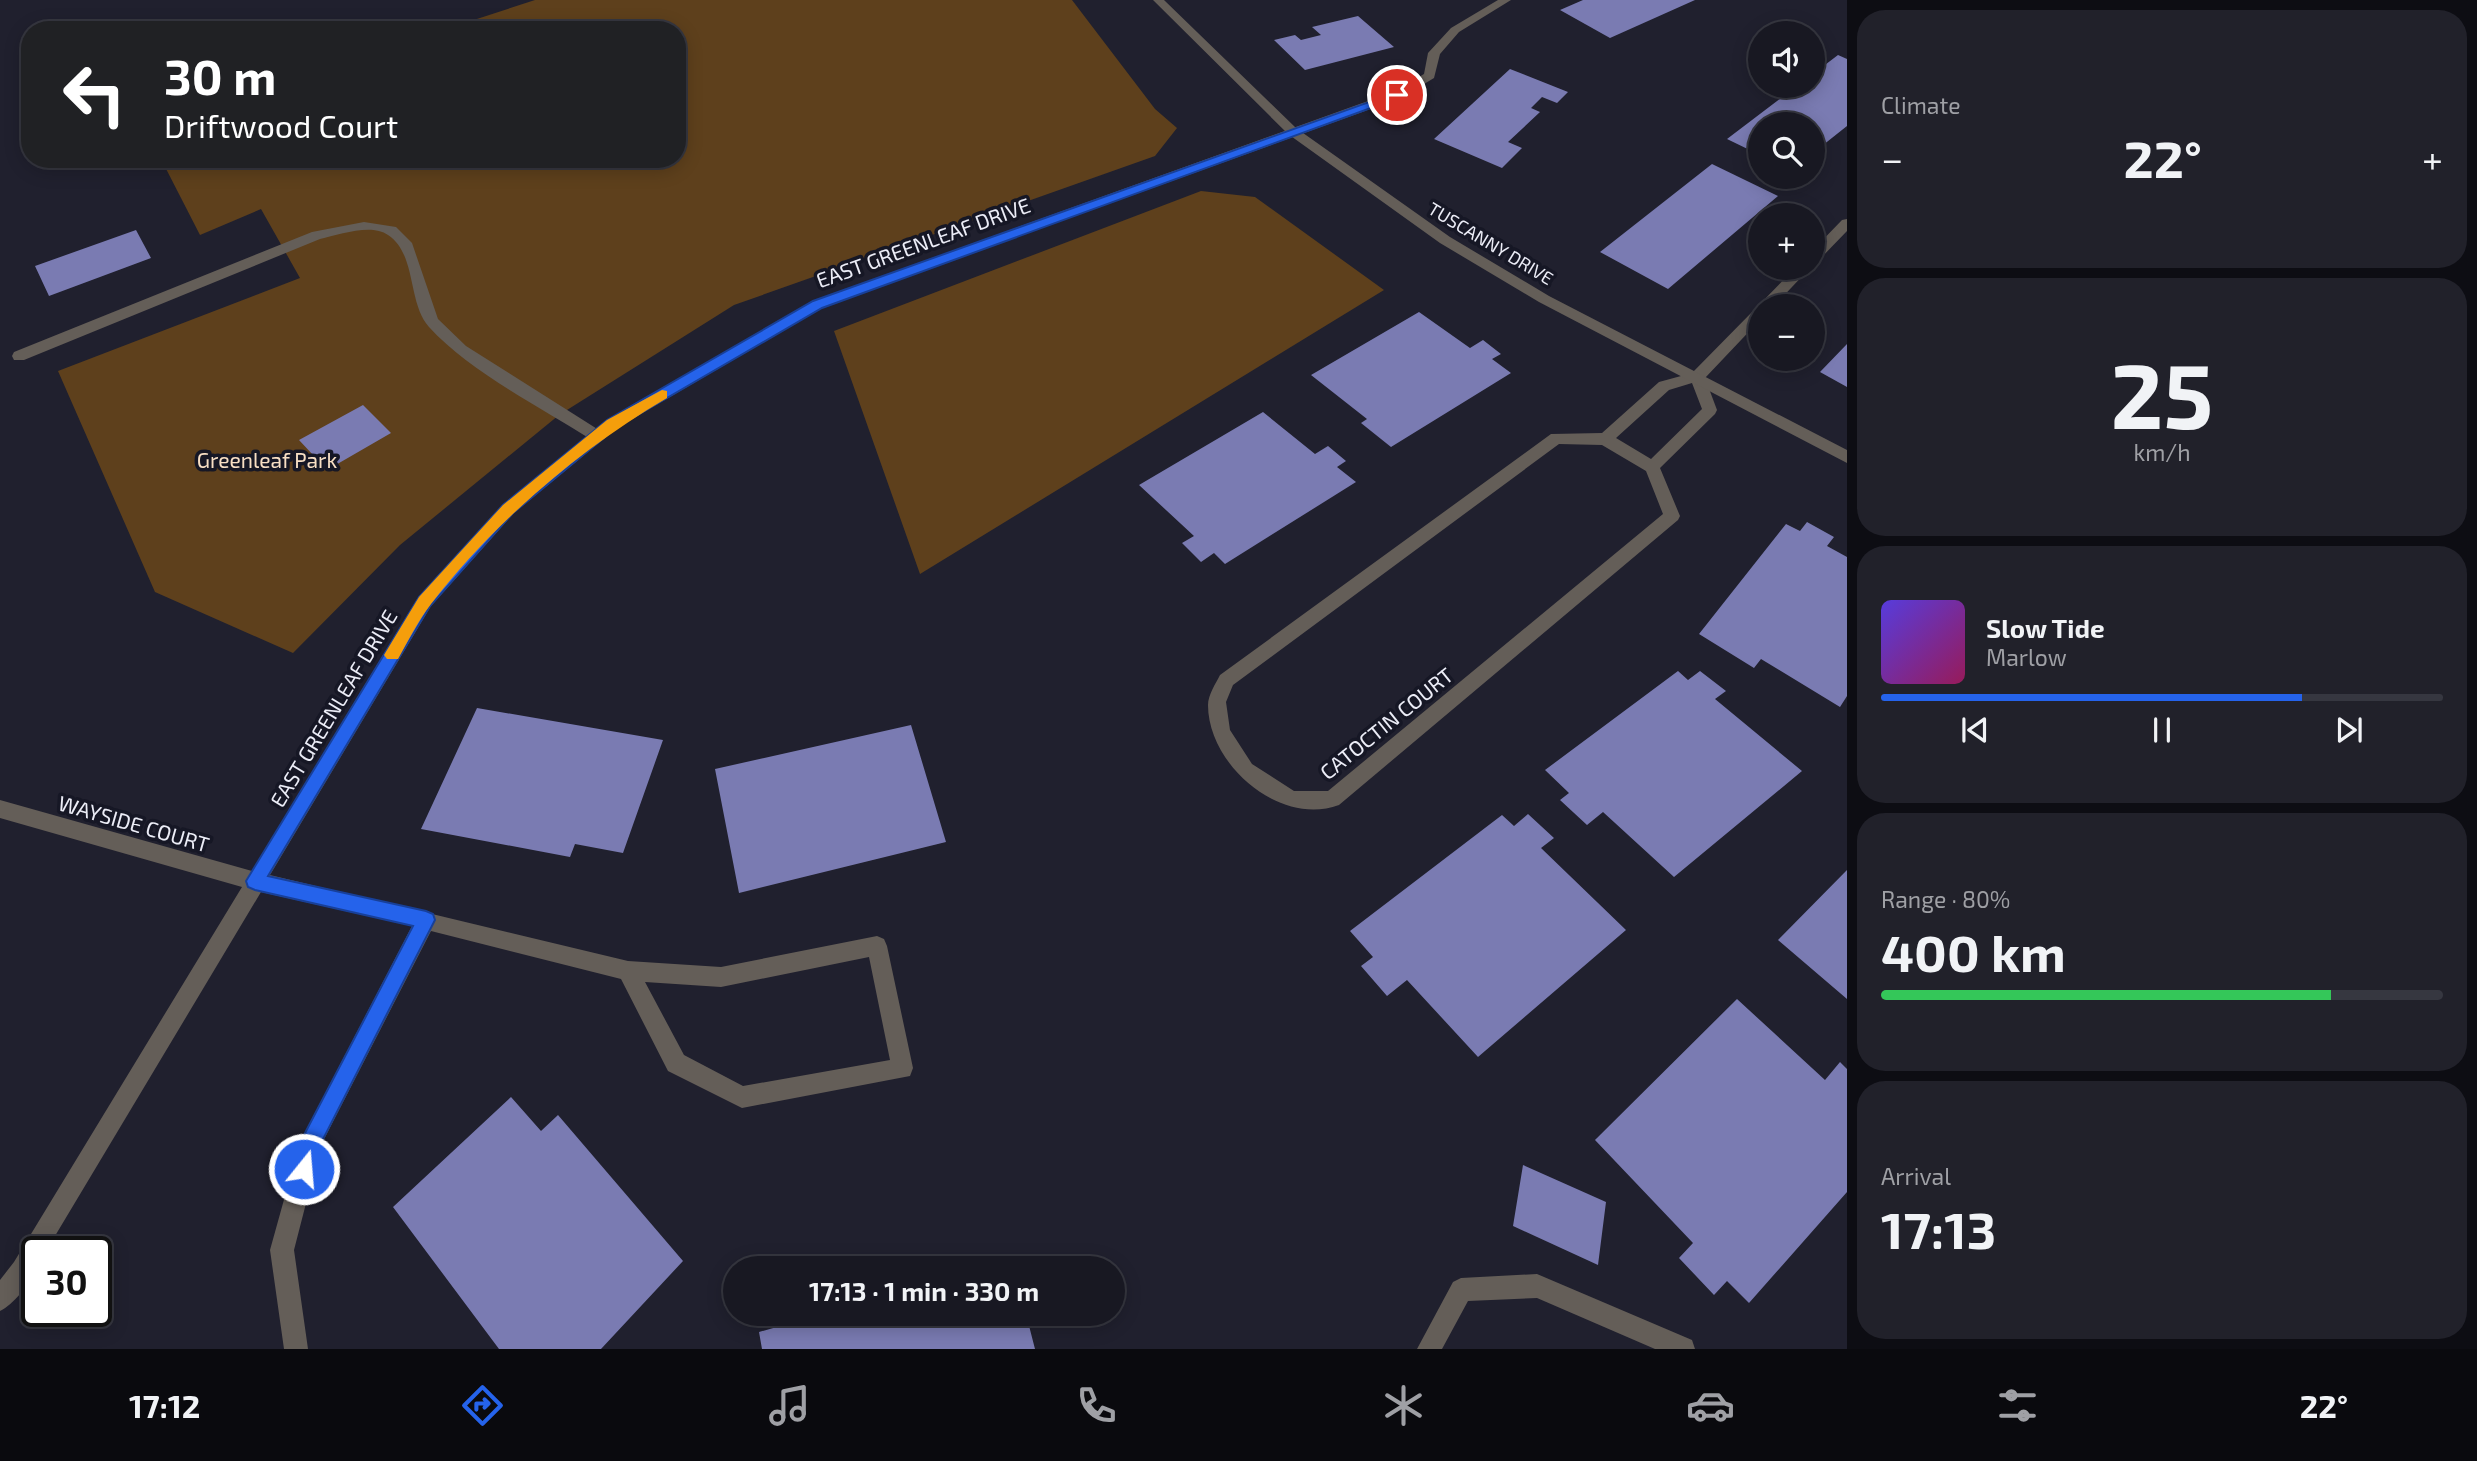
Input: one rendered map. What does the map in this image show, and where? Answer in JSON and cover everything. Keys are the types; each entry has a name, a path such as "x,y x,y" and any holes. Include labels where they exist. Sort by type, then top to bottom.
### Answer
{"street":[{"name":"TUSCANNY DRIVE","path":"1158,0 1292,131 1445,240 1544,299 1847,457"},
{"name":"EAST GREENLEAF DRIVE","path":"0,1299 22,1270 425,601 508,509 612,424 818,304 1397,95 1430,76 1434,53 1455,30 1506,0"},
{"path":"1825,246 1847,223"},
{"path":"19,356 317,235 364,226 391,230 407,246 432,321 461,350 597,436"},
{"path":"1778,294 1792,280"},
{"path":"1605,439 1664,386 1696,377 1748,324"},
{"path":"1652,467 1710,410 1696,377"},
{"name":"CATOCTIN COURT","path":"1556,438 1605,439 1652,467 1672,516 1332,799 1291,800 1245,770 1221,732 1217,702 1226,680 1556,438"},
{"name":"WAYSIDE COURT","path":"0,809 255,881 426,920 628,971 721,977 877,946 902,1068 742,1097 676,1063 628,971"},
{"path":"296,1349 282,1250 311,1142 426,920"},
{"path":"1429,1349 1461,1290 1537,1286 1683,1349"}],"green space":[{"name":"Greenleaf Park","path":"535,0 1072,0 1155,109 1177,128 1155,156 734,305 559,415 400,545 293,653 155,592 58,371 300,278 261,209 200,235 166,168 686,168 686,21 471,21"},
{"path":"1201,191 1255,197 1384,290 920,574 834,331"}],"building":[{"path":"1583,0 1695,0 1610,38 1560,10"},
{"path":"1358,16 1394,47 1305,70 1274,40 1295,35 1301,40 1321,35 1312,27"},
{"path":"1838,55 1847,59 1847,126 1825,143 1825,112 1763,112 1781,98 1825,98 1825,65"},
{"path":"1510,69 1568,92 1557,103 1542,97 1531,108 1540,112 1508,142 1522,148 1502,168 1434,139"},
{"path":"1748,123 1748,149 1727,139"},
{"path":"1712,164 1748,181 1748,189 1764,189 1778,196 1770,203 1748,203 1748,221 1668,289 1600,252"},
{"path":"136,230 151,258 49,296 35,266"},
{"path":"1419,312 1470,348 1483,340 1501,354 1492,359 1511,373 1391,447 1361,423 1367,419 1311,375"},
{"path":"1847,344 1847,387 1820,372 1825,371 1825,367"},
{"path":"363,405 391,433 327,470 299,440"},
{"path":"1263,412 1315,454 1328,446 1346,461 1337,467 1356,482 1225,564 1214,553 1201,562 1182,543 1194,536 1139,485"},
{"path":"1807,522 1834,537 1827,546 1847,557 1847,696 1840,707 1761,659 1754,668 1699,634 1786,524 1800,531"},
{"path":"1678,671 1688,680 1700,671 1726,691 1715,699 1802,771 1674,877 1603,812 1587,825 1560,800 1569,793 1545,770"},
{"path":"477,708 663,740 623,853 575,844 570,857 421,829"},
{"path":"911,725 946,842 739,893 715,769"},
{"path":"1528,814 1554,838 1541,848 1626,930 1478,1057 1407,980 1387,996 1361,966 1373,957 1350,931 1502,815 1514,826"},
{"path":"1847,870 1847,999 1778,940"},
{"path":"1737,999 1825,1080 1840,1062 1847,1069 1847,1192 1749,1303 1727,1281 1714,1295 1679,1258 1693,1243 1595,1140"},
{"path":"511,1097 541,1131 558,1115 683,1261 601,1349 499,1349 393,1207"},
{"path":"1523,1165 1606,1202 1598,1265 1513,1226"},
{"path":"780,1326 1029,1326 1035,1349 762,1349 759,1332"}],"slow traffic":[{"path":"392,655 425,601 508,509 612,424 662,395"}],"route":[{"path":"304,1169 311,1142 426,920 255,881 425,601 508,509 612,424 818,304 1397,95"}]}
